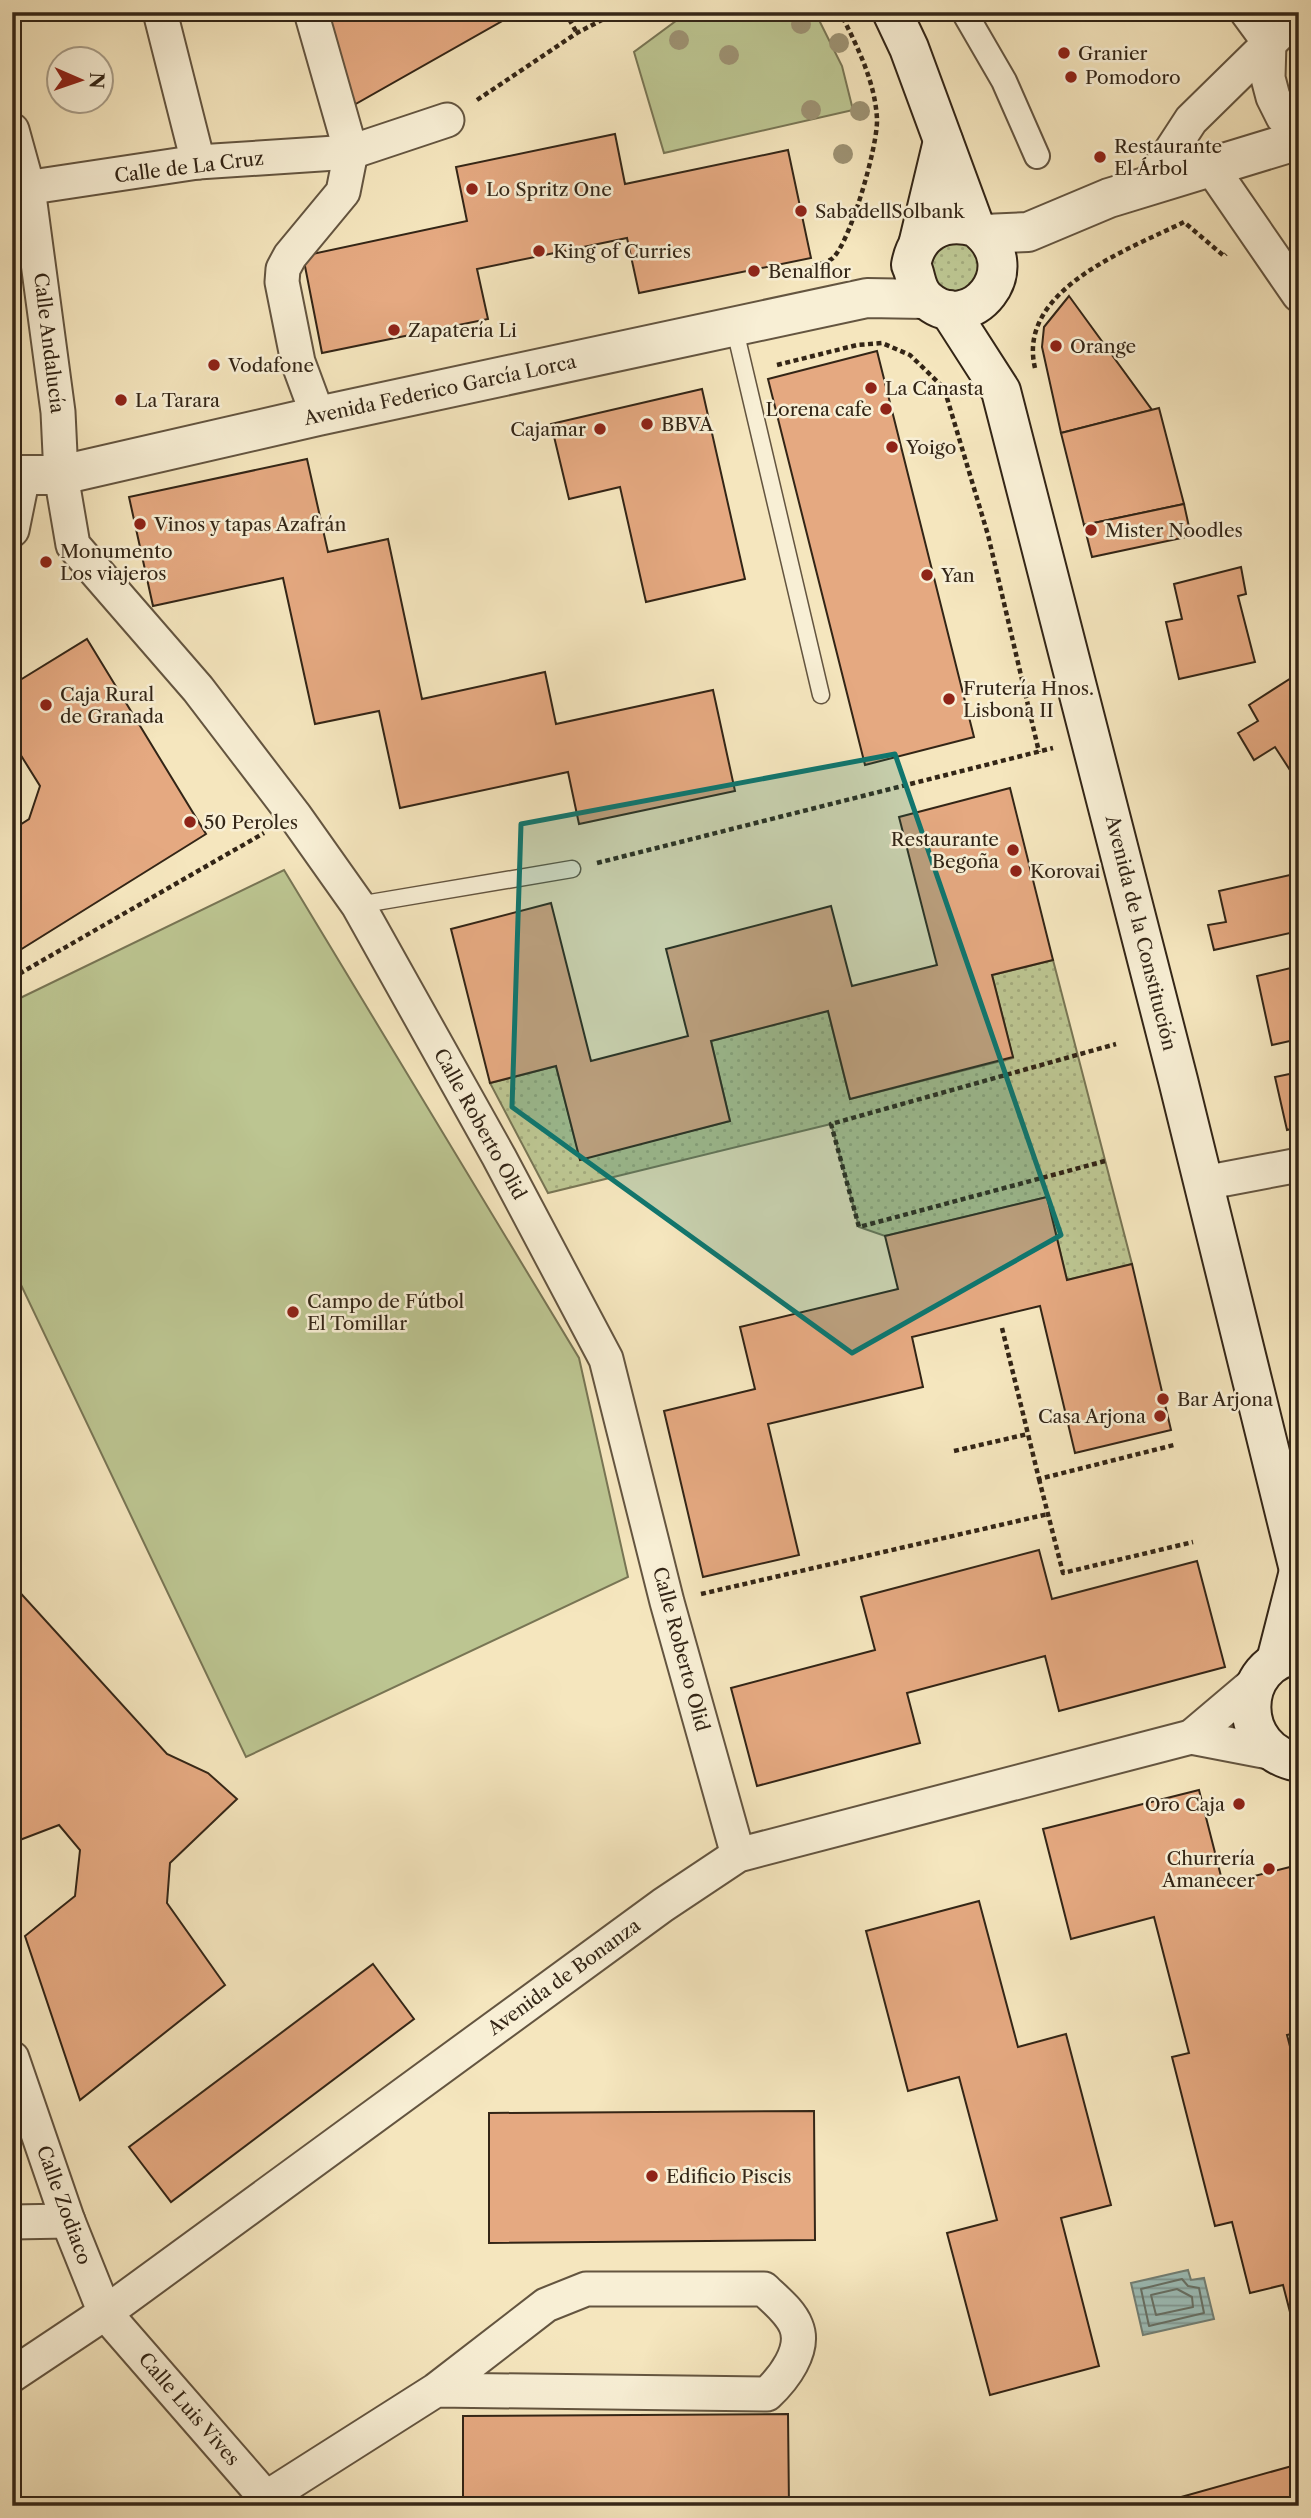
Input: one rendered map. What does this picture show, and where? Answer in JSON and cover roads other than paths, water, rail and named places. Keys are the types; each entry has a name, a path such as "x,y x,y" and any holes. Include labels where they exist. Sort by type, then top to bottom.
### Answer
{"main road":[{"path":"892,12 909,48 943,141 947,282"},
{"name":"Avenida de la Constitución","path":"943,141 979,230 993,246 999,260 947,282 1001,391 1204,1183 1299,1571 1277,1665 1251,1700 1252,1724 1261,1740 1286,1757"},
{"path":"947,282 1028,232 1109,198 1299,141"},
{"path":"947,282 927,233 960,223 979,230 1028,232"},
{"name":"Avenida Federico García Lorca","path":"18,476 61,475 318,416 947,282"}],"street":[{"path":"160,12 198,162"},
{"path":"311,12 351,152 343,192 290,256 283,270 282,282 298,362 318,416"},
{"path":"964,12 1004,81 1037,156"},
{"path":"1247,12 1269,42 1268,78 1273,97 1283,117 1299,134"},
{"path":"1148,186 1191,120 1299,14"},
{"name":"Calle de La Cruz","path":"20,189 198,162 351,152 447,120"},
{"name":"Calle Andalucía","path":"12,130 58,412 61,475"},
{"path":"1212,167 1299,295"},
{"name":"Calle Roberto Olid","path":"61,475 73,545 198,689 295,816 358,905 499,1157 606,1359 667,1602 738,1856"},
{"path":"12,530 18,476"},
{"path":"1204,1183 1299,1165"},
{"name":"Avenida de Bonanza","path":"12,2375 105,2313 651,1913 738,1856 1191,1737 1277,1665"},
{"name":"Avenida de Bonanza","path":"1191,1737 1286,1757"},
{"name":"Calle Zodiaco","path":"12,2057 68,2221 105,2313"},
{"path":"12,2222 68,2221"},
{"path":"270,2502 436,2390 546,2305 586,2289 764,2289 785,2308 798,2328 796,2354 782,2380 767,2394 436,2390"},
{"name":"Calle Luis Vives","path":"105,2313 270,2502"}],"lane":[{"path":"734,326 821,695"},
{"path":"358,905 572,869"}],"water":[{"path":"1188,2270 1191,2280 1204,2278 1214,2319 1143,2335 1131,2283"}],"place":[{"name":"Granier","path":"1064,53"},
{"name":"Pomodoro","path":"1071,77"},
{"name":"Restaurante El Árbol","path":"1100,157"},
{"name":"Lo Spritz One","path":"472,189"},
{"name":"SabadellSolbank","path":"801,211"},
{"name":"King of Curries","path":"539,251"},
{"name":"Benalflor","path":"754,271"},
{"name":"Zapatería Li","path":"394,330"},
{"name":"Orange","path":"1056,346"},
{"name":"Vodafone","path":"214,365"},
{"name":"La Canasta","path":"871,388"},
{"name":"La Tarara","path":"121,400"},
{"name":"Lorena cafe","path":"886,409"},
{"name":"BBVA","path":"647,424"},
{"name":"Cajamar","path":"600,429"},
{"name":"Yoigo","path":"892,447"},
{"name":"Vinos y tapas Azafrán","path":"140,524"},
{"name":"Mister Noodles","path":"1091,530"},
{"name":"Monumento Los viajeros","path":"46,562"},
{"name":"Yan","path":"927,575"},
{"name":"Frutería Hnos. Lisbona II","path":"949,699"},
{"name":"Caja Rural de Granada","path":"46,705"},
{"name":"50 Peroles","path":"190,822"},
{"name":"Restaurante Begoña","path":"1013,850"},
{"name":"Korovai","path":"1016,871"},
{"name":"Campo de Fútbol El Tomillar","path":"293,1312"},
{"name":"Bar Arjona","path":"1163,1399"},
{"name":"Casa Arjona","path":"1160,1416"},
{"name":"Oro Caja","path":"1239,1804"},
{"name":"Churrería Amanecer","path":"1269,1869"},
{"name":"Edificio Piscis","path":"652,2176"}]}
